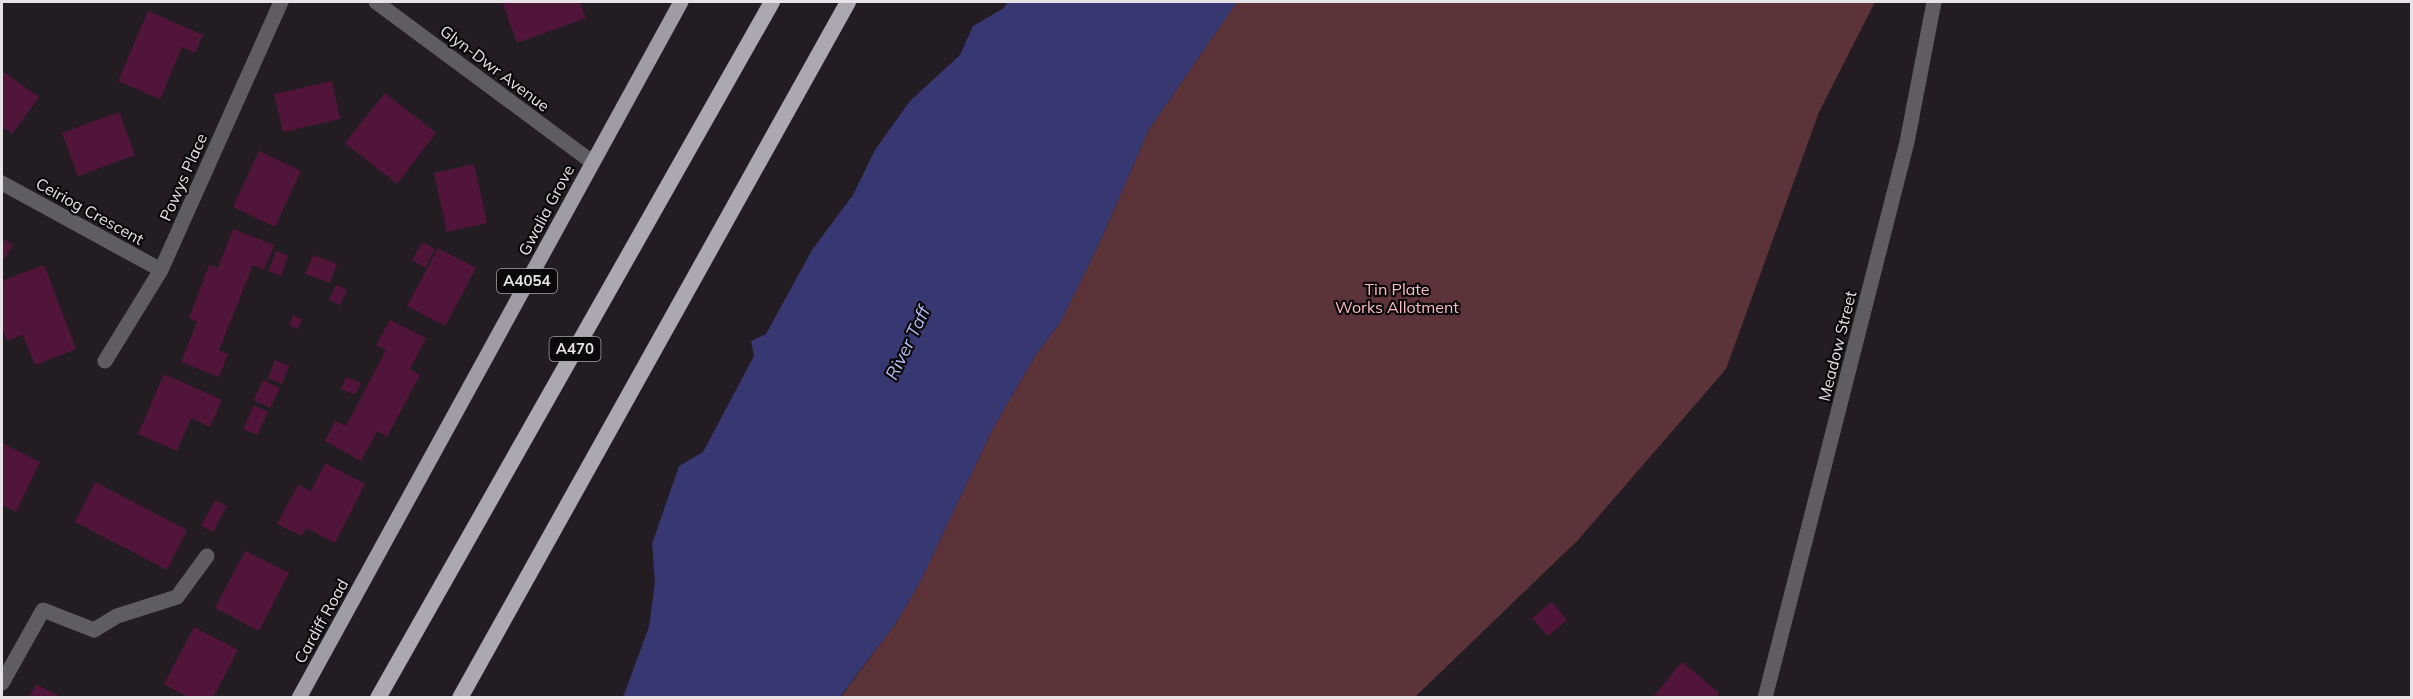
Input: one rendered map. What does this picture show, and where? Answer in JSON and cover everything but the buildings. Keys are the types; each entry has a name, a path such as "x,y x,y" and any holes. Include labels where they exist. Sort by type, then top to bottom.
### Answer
{"highway":[{"name":"A470","path":"378,698 772,2"},
{"path":"460,698 848,2"}],"main road":[{"name":"Gwalia Grove","path":"375,562 681,2"},
{"name":"Cardiff Road","path":"299,698 375,562"}],"street":[{"name":"Powys Place","path":"105,362 161,270 281,2"},
{"name":"Glyn-Dwr Avenue","path":"376,2 592,162"},
{"name":"Meadow Street","path":"1766,698 1907,142 1934,2"},
{"name":"Ceiriog Crescent","path":"2,183 161,270"},
{"path":"2,683 43,610 94,630 117,616 177,597 207,556"}],"green space":[{"name":"Tin Plate Works Allotment","path":"1237,2 1875,2 1819,112 1726,369 1578,540 1415,697 840,698 895,624 920,582 993,428 1037,353 1060,323 1098,246 1149,129"}],"water":[{"name":"River Taff","path":"1007,2 1237,2 1149,129 1098,246 1060,323 1037,353 993,428 920,582 895,624 840,697 623,697 649,627 655,582 652,544 679,466 703,452 754,356 751,341 766,334 812,250 853,195 875,150 910,101 960,55 973,26 1004,8"}]}
